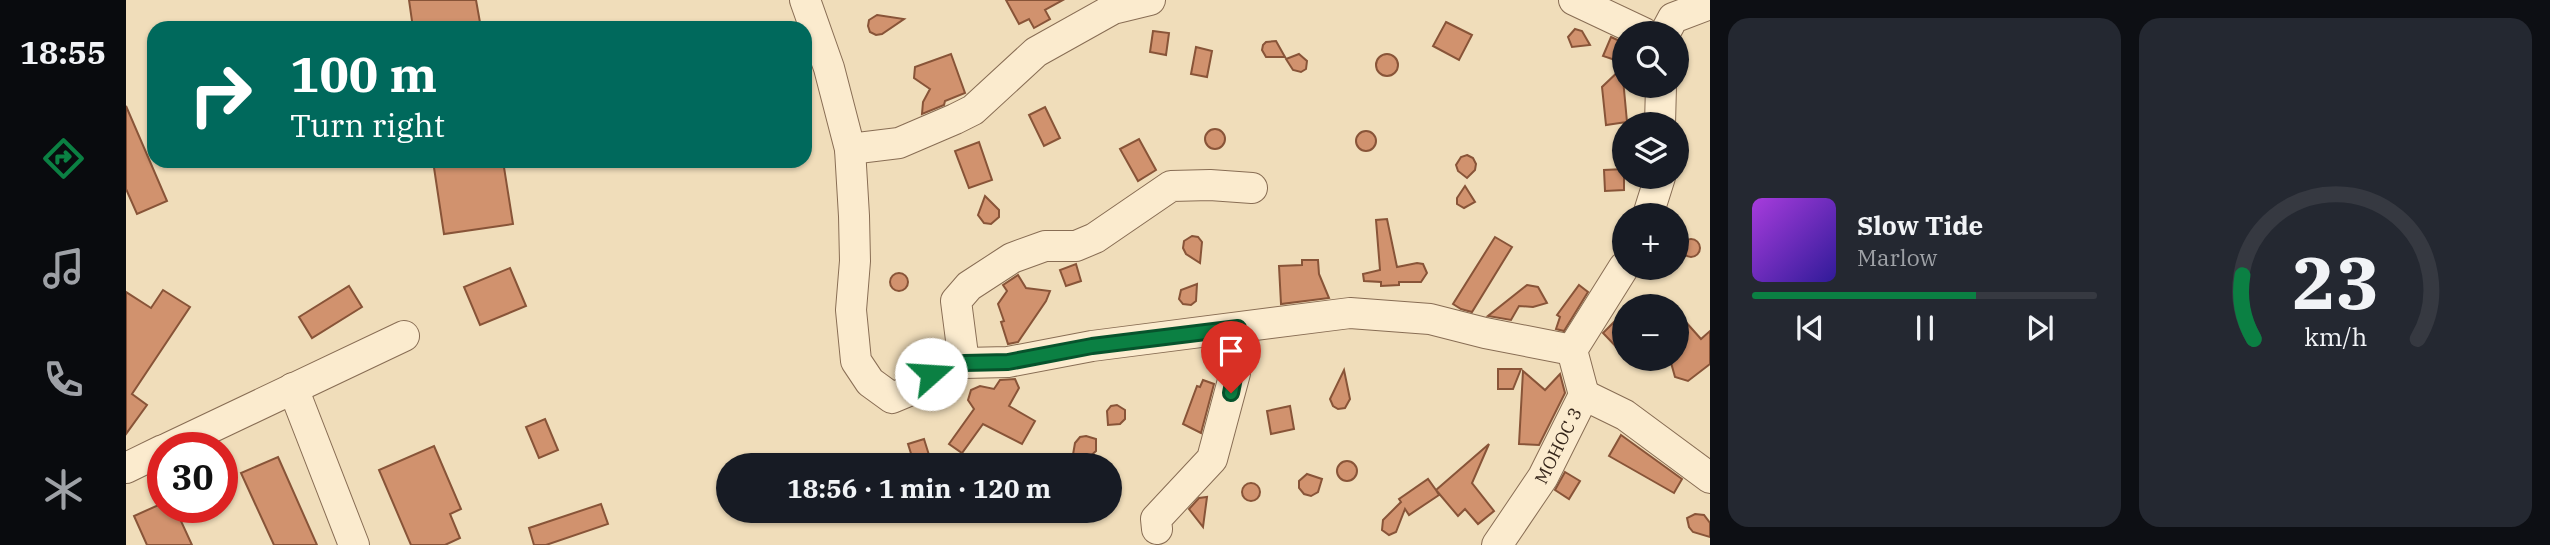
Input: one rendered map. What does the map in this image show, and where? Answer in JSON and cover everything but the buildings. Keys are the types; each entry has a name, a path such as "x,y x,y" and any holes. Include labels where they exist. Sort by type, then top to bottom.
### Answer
{"street":[{"path":"805,0 829,68 850,149 855,238 851,310 856,361 870,382 892,398 916,388 931,374 964,363 1008,362 1092,346 1350,313 1430,319 1572,350 1616,280"},
{"path":"850,149 899,143 955,119 973,110 1036,52 1114,9 1150,0"},
{"path":"1574,0 1619,21"},
{"path":"1671,21 1673,18 1710,4"},
{"path":"964,363 956,301 969,286 1012,258 1045,246 1076,246 1095,238 1171,186 1252,188"},
{"path":"1157,529 1156,519 1212,459 1235,373 1238,328"},
{"path":"201,432 404,336"},
{"name":"МОНОС 3","path":"1497,545 1543,477 1584,395 1572,350"},
{"path":"293,388 354,545"},
{"path":"1584,395 1625,415 1710,478"},
{"path":"126,468 147,458"}],"route":[{"path":"931,374 964,363 1008,362 1092,346 1238,328 1231,393"}]}
